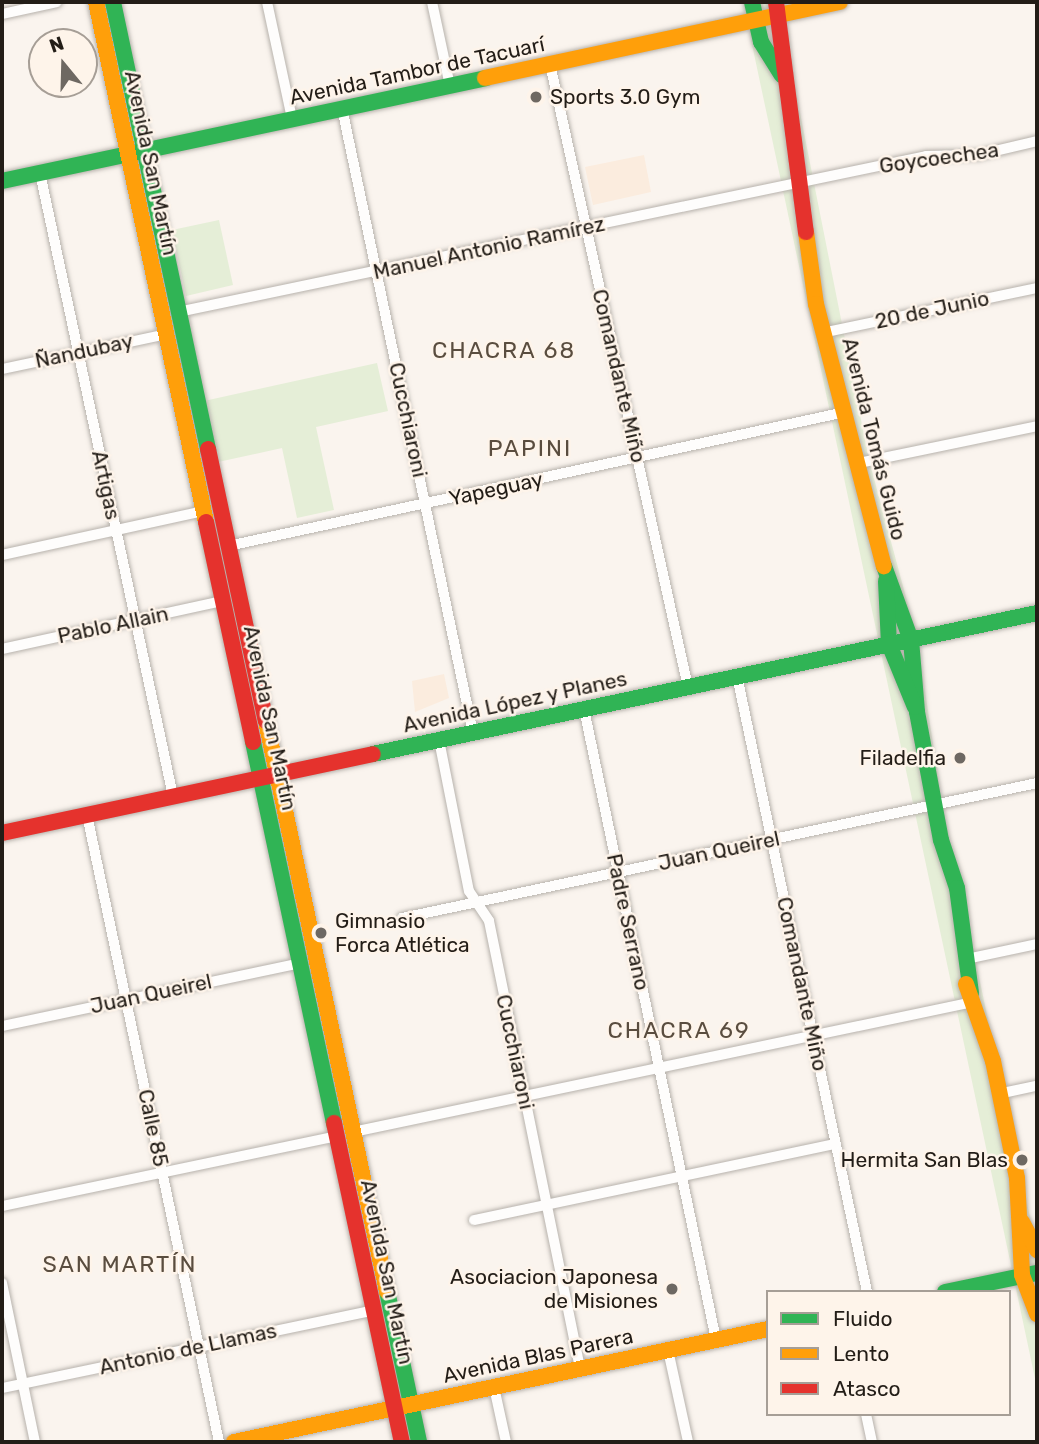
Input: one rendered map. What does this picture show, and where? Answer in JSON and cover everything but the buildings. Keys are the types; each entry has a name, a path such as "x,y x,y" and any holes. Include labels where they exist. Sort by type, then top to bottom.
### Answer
{"main road":[{"name":"Avenida San Martín","path":"96,2 178,312 228,546 301,962 345,1134 374,1310 403,1407 419,1442"},
{"name":"Avenida San Martín","path":"113,2 166,334 223,601 269,776 403,1407 402,1442"},
{"name":"Avenida Tomás Guido","path":"752,2 755,21 783,78"},
{"name":"Avenida Tambor de Tacuarí","path":"2,181 755,21 778,8 840,2"},
{"name":"Avenida Tomás Guido","path":"778,8 783,78 821,314 886,575 911,640 918,712 938,804 972,998 998,1094 1037,1314"},
{"name":"Avenida Tomás Guido","path":"886,575 889,645 918,712"},
{"name":"Avenida López y Planes","path":"2,833 1037,613"},
{"name":"Avenida Tomás Guido","path":"1021,1220 1037,1250"},
{"path":"954,1290 1030,1274"},
{"name":"Avenida Blas Parera","path":"239,1442 766,1329"}],"street":[{"path":"2,14 57,2"},
{"path":"267,2 292,119"},
{"path":"432,2 450,86"},
{"name":"Comandante Miño","path":"550,64 688,687"},
{"name":"Cucchiaroni","path":"342,108 473,733"},
{"name":"Goycoechea","path":"800,182 1037,141"},
{"name":"Artigas","path":"40,173 173,796"},
{"name":"Manuel Antonio Ramírez","path":"178,312 800,182"},
{"name":"20 de Junio","path":"826,332 1037,288"},
{"name":"Ñandubay","path":"2,369 166,334"},
{"name":"Yapeguay","path":"228,546 845,412"},
{"path":"859,463 1037,426"},
{"path":"2,555 204,511"},
{"name":"Pablo Allain","path":"2,649 223,601"},
{"name":"Comandante Miño","path":"737,677 866,1290"},
{"name":"Padre Serrano","path":"584,709 716,1340"},
{"name":"Cucchiaroni","path":"439,740 468,891 489,921 580,1369"},
{"name":"Juan Queirel","path":"402,918 1037,783"},
{"name":"Calle 85","path":"87,815 219,1442"},
{"path":"966,962 1037,944"},
{"name":"Juan Queirel","path":"2,1026 301,962"},
{"path":"2,1206 813,1036 972,998"},
{"path":"998,1094 1037,1086"},
{"path":"474,1220 835,1144"},
{"path":"2,1283 35,1442"},
{"name":"Antonio de Llamas","path":"2,1388 374,1310"},
{"path":"668,1350 688,1442"},
{"path":"494,1387 506,1442"},
{"path":"866,1416 872,1442"}],"shaded area":[{"path":"644,155 651,192 593,205 585,167"},
{"path":"444,674 449,698 415,712 412,681"}],"green space":[{"path":"743,2 778,2 869,460 917,638 942,803 1037,1250 1037,1388"},
{"path":"219,220 233,285 186,296 172,230"},
{"path":"377,363 388,411 316,427 334,510 297,518 282,448 218,462 204,401"}],"traffic: fast":[{"path":"113,2 208,449"},
{"path":"752,2 761,42 782,75"},
{"path":"2,181 485,78"},
{"path":"884,566 911,640 917,712 941,840 957,888 971,993"},
{"path":"886,581 889,644 915,707"},
{"path":"373,754 1037,613"},
{"path":"253,742 334,1123"},
{"path":"955,1290 1037,1273"},
{"path":"387,1291 419,1442"}],"traffic: slow":[{"path":"96,2 206,522"},
{"path":"485,78 840,2"},
{"path":"806,232 816,304 884,566"},
{"path":"266,721 387,1291"},
{"path":"966,984 993,1061 1017,1178 1022,1275 1037,1314"},
{"path":"1022,1222 1037,1250"},
{"path":"234,1442 766,1329"}],"traffic: jam":[{"path":"776,2 806,232"},
{"path":"208,449 266,721"},
{"path":"206,522 253,742"},
{"path":"2,833 373,754"},
{"path":"334,1123 402,1442"}],"place":[{"name":"Sports 3.0 Gym","path":"536,97"},
{"name":"Filadelfia","path":"960,758"},
{"name":"Gimnasio Forca Atlética","path":"321,933"},
{"name":"Hermita San Blas","path":"1022,1160"},
{"name":"Asociacion Japonesa de Misiones","path":"672,1289"}],"district":[{"name":"CHACRA 68","path":"504,350"},
{"name":"PAPINI","path":"530,448"},
{"name":"CHACRA 69","path":"679,1030"},
{"name":"SAN MARTÍN","path":"120,1264"}]}
